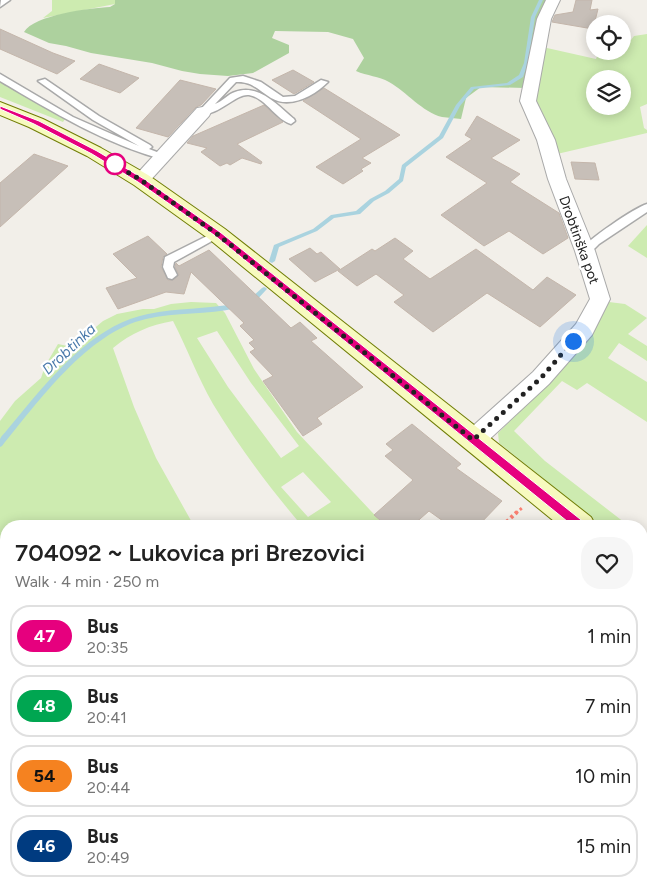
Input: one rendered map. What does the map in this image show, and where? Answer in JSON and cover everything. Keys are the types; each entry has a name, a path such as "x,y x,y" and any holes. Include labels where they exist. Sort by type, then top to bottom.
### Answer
{"main road":[{"path":"0,108 36,122 141,180 217,234 573,520"}],"street":[{"name":"Drobtinška pot","path":"473,440 541,378 584,329 600,299 585,251 557,179 546,140 528,101 544,19 553,0"},
{"path":"141,180 203,112"}],"lane":[{"path":"0,5 6,0"},
{"path":"0,78 70,119 128,146 164,157"},
{"path":"203,112 233,80 250,79 278,99 289,100 324,82"},
{"path":"42,81 96,118 164,157"},
{"path":"203,112 224,104 237,94 249,92 260,96 291,120"},
{"path":"585,251 595,242 647,207"},
{"path":"172,275 168,267 169,260 217,234"}],"green space":[{"path":"52,0 115,0 115,4 43,18 52,11"},
{"path":"115,0 547,0 525,88 481,87 466,98 461,119 442,117 428,111 389,82 356,71 364,58 353,39 328,32 275,31 272,38 289,45 289,53 253,73 228,76 182,71 152,63 91,53 49,43 24,32 30,26 50,17 110,7 115,4"},
{"path":"647,34 647,104 640,107 644,128 647,130 647,133 557,154 539,115 534,90 542,50 547,48 586,57 586,60 631,60 631,40 634,36"},
{"path":"0,81 65,119 63,122 0,97"},
{"path":"647,225 647,258 628,246"},
{"path":"191,302 216,303 225,313 254,369 297,432 379,520 297,520 255,467 213,404 173,321 141,330 113,348 134,407 156,458 191,520 0,520 0,421 15,401 41,378 45,366 58,344 72,347 103,321 117,314 154,309 171,304","holes":["217,331 251,383 299,446 281,458 228,387 197,338","303,472 331,502 308,517 281,487"]},
{"path":"609,302 625,304 647,318 628,334 647,346 647,361 619,343 608,358 647,382 647,422 587,383 577,390 562,381 514,431 545,461 621,520 595,520 499,443 498,433 590,333"}],"building":[{"path":"576,0 592,0 590,10 598,9 596,15 586,15 586,28 552,22 555,15 573,12"},
{"path":"0,29 75,61 57,74 0,49"},
{"path":"99,64 139,78 120,93 80,79"},
{"path":"293,70 314,82 294,94 272,80"},
{"path":"180,80 216,89 168,137 136,128"},
{"path":"324,88 400,135 362,158 371,163 361,169 363,171 343,184 316,167 361,139 303,101"},
{"path":"264,105 283,122 237,144 262,162 261,164 242,158 230,165 227,163 220,166 201,152 207,148 187,143 193,136"},
{"path":"477,116 520,140 491,158 520,174 510,182 559,213 568,238 543,254 509,231 484,246 441,215 487,183 446,157 472,139 465,135"},
{"path":"34,154 68,166 0,227 0,183"},
{"path":"571,162 595,163 599,180 575,179"},
{"path":"148,236 167,254 163,257 161,267 168,280 173,280 179,275 175,267 176,263 179,266 209,250 291,328 300,322 317,338 311,341 363,387 317,418 322,424 303,436 263,381 273,376 250,352 255,349 249,343 254,340 240,326 244,323 191,272 184,294 166,292 118,309 106,288 137,278 113,254"},
{"path":"395,238 413,251 403,259 430,279 476,249 533,290 547,277 576,295 540,327 487,293 433,332 394,302 404,295 376,274 357,286 338,271 372,249 375,251"},
{"path":"310,248 317,254 321,252 340,269 315,282 289,259"},
{"path":"412,424 461,464 456,468 502,501 484,520 442,520 429,511 419,520 380,520 374,515 413,480 385,456 393,450 386,444"}],"waterway":[{"name":"Drobtinka","path":"272,261 276,246 315,230 333,216 358,213 372,200 387,192 401,180 404,166 441,137 458,105 473,88 508,84 521,76 526,63 533,17 541,0"},
{"name":"Drobtinka","path":"252,301 264,289"},
{"name":"Drobtinka","path":"0,444 60,373 97,340 115,328 133,320 158,314 235,306"}],"bus line":[{"name":"47","path":"0,108 36,122 94,152 141,180 217,234 573,520"}],"route":[{"path":"115,164 110,162 141,180 217,234 473,440 541,378 573,341"}]}
